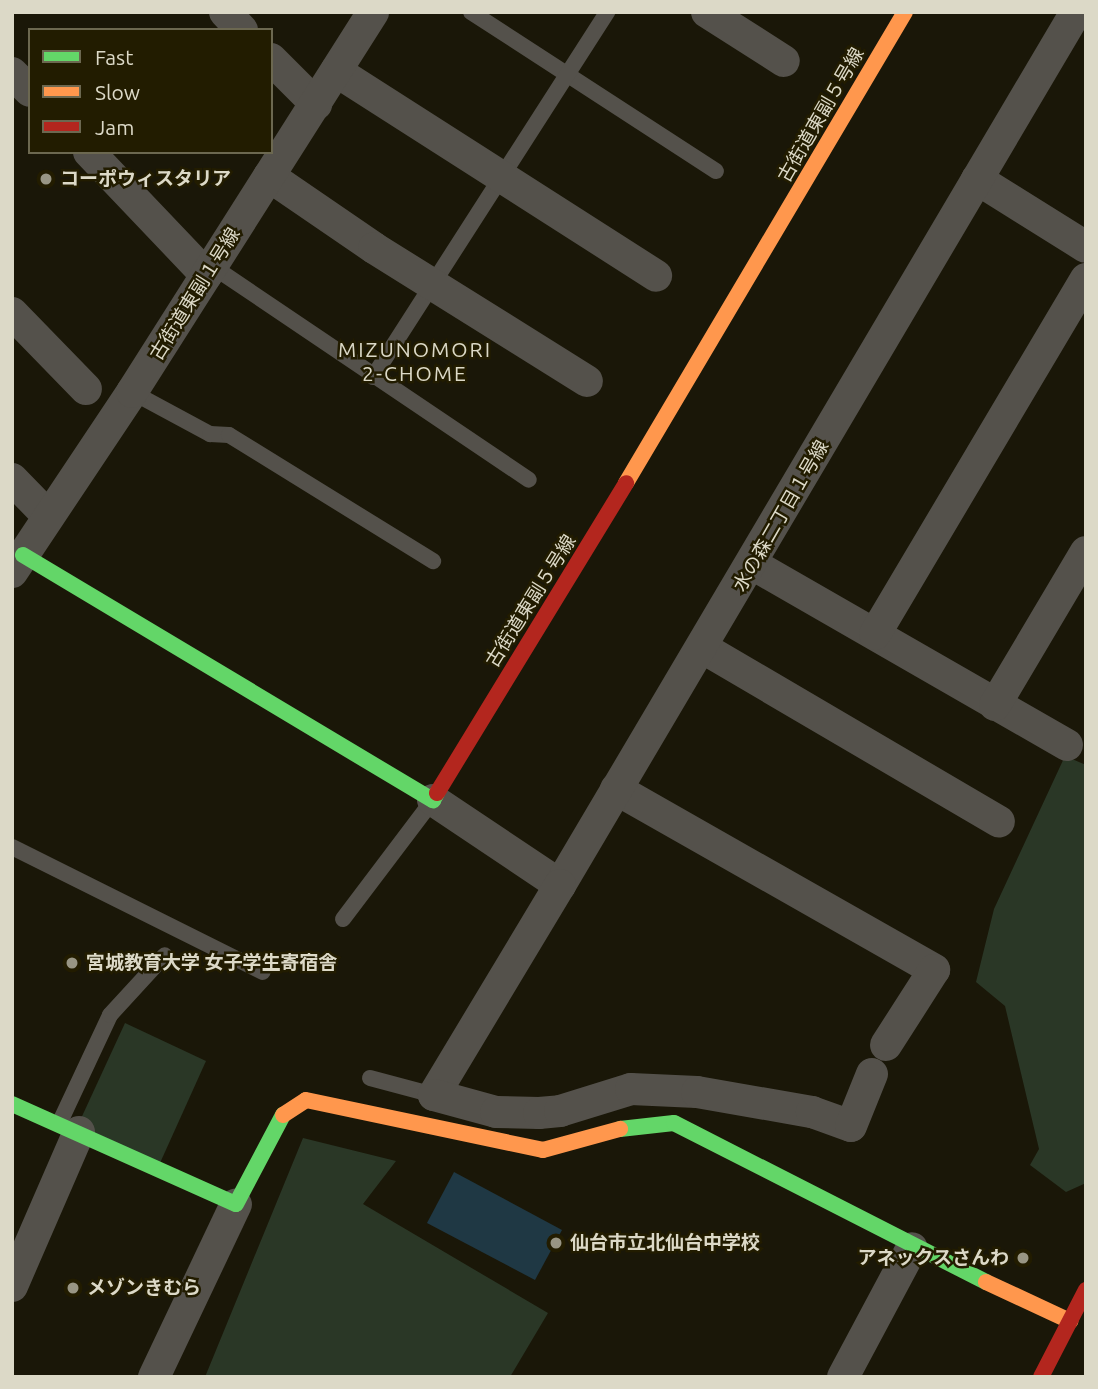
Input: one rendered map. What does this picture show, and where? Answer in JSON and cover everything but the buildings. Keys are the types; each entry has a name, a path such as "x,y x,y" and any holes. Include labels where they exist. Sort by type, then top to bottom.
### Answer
{"street":[{"path":"225,12 240,28"},
{"name":"古街道東副１号線","path":"18,564 132,392 373,12"},
{"path":"707,12 784,61"},
{"name":"古街道東副５号線","path":"433,800 585,554 905,12"},
{"name":"水の森二丁目１号線","path":"434,1095 616,789 754,565 1076,12"},
{"path":"273,61 316,104"},
{"path":"336,71 656,276"},
{"path":"12,73 28,89"},
{"path":"91,154 209,271"},
{"path":"269,176 587,381"},
{"path":"977,179 1086,247"},
{"path":"875,634 1086,279"},
{"path":"12,313 86,389"},
{"path":"12,479 48,516"},
{"path":"995,705 1086,552"},
{"path":"18,564 433,800 560,885"},
{"path":"754,565 1067,745"},
{"path":"703,648 999,822"},
{"path":"616,789 934,970 886,1045"},
{"path":"434,1095 496,1112 539,1113 560,1111 631,1089 705,1093 811,1112 851,1126 872,1074"},
{"path":"155,1377 279,1117 306,1100 534,1149 561,1147 635,1125 674,1123 700,1132 912,1248 1070,1321"},
{"path":"12,1104 236,1204"},
{"path":"12,1286 69,1128"},
{"path":"844,1377 912,1248"},
{"path":"1041,1377 1086,1290"}],"lane":[{"path":"471,12 566,78 716,171"},
{"path":"373,377 607,12"},
{"path":"209,271 529,480"},
{"path":"132,392 210,434 229,435 433,561"},
{"path":"343,919 433,800"},
{"path":"12,846 262,972"},
{"path":"69,1128 110,1016 164,955"},
{"path":"370,1079 434,1095"}],"green space":[{"path":"1065,756 1086,765 1086,1183 1066,1192 1030,1165 1039,1149 1005,1006 976,982 994,909"},
{"path":"125,1023 206,1061 160,1163 78,1125"},
{"path":"303,1138 396,1161 363,1204 548,1313 510,1377 205,1377"}],"water":[{"path":"454,1172 562,1230 535,1280 427,1223"}],"traffic: fast":[{"path":"23,555 433,800 437,793"},
{"path":"12,1104 236,1204 283,1115"},
{"path":"620,1129 674,1123 986,1282"}],"traffic: slow":[{"path":"626,483 905,12"},
{"path":"283,1115 306,1100 543,1150 620,1129"},
{"path":"986,1282 1070,1321"}],"traffic: jam":[{"path":"437,793 626,483"},
{"path":"1041,1377 1086,1290"}],"place":[{"name":"コーポウィスタリア","path":"46,179"},
{"name":"宮城教育大学 女子学生寄宿舎","path":"72,963"},
{"name":"仙台市立北仙台中学校","path":"556,1243"},
{"name":"アネックスさんわ","path":"1023,1258"},
{"name":"メゾンきむら","path":"73,1288"}],"district":[{"name":"MIZUNOMORI 2-CHOME","path":"415,361"}]}
